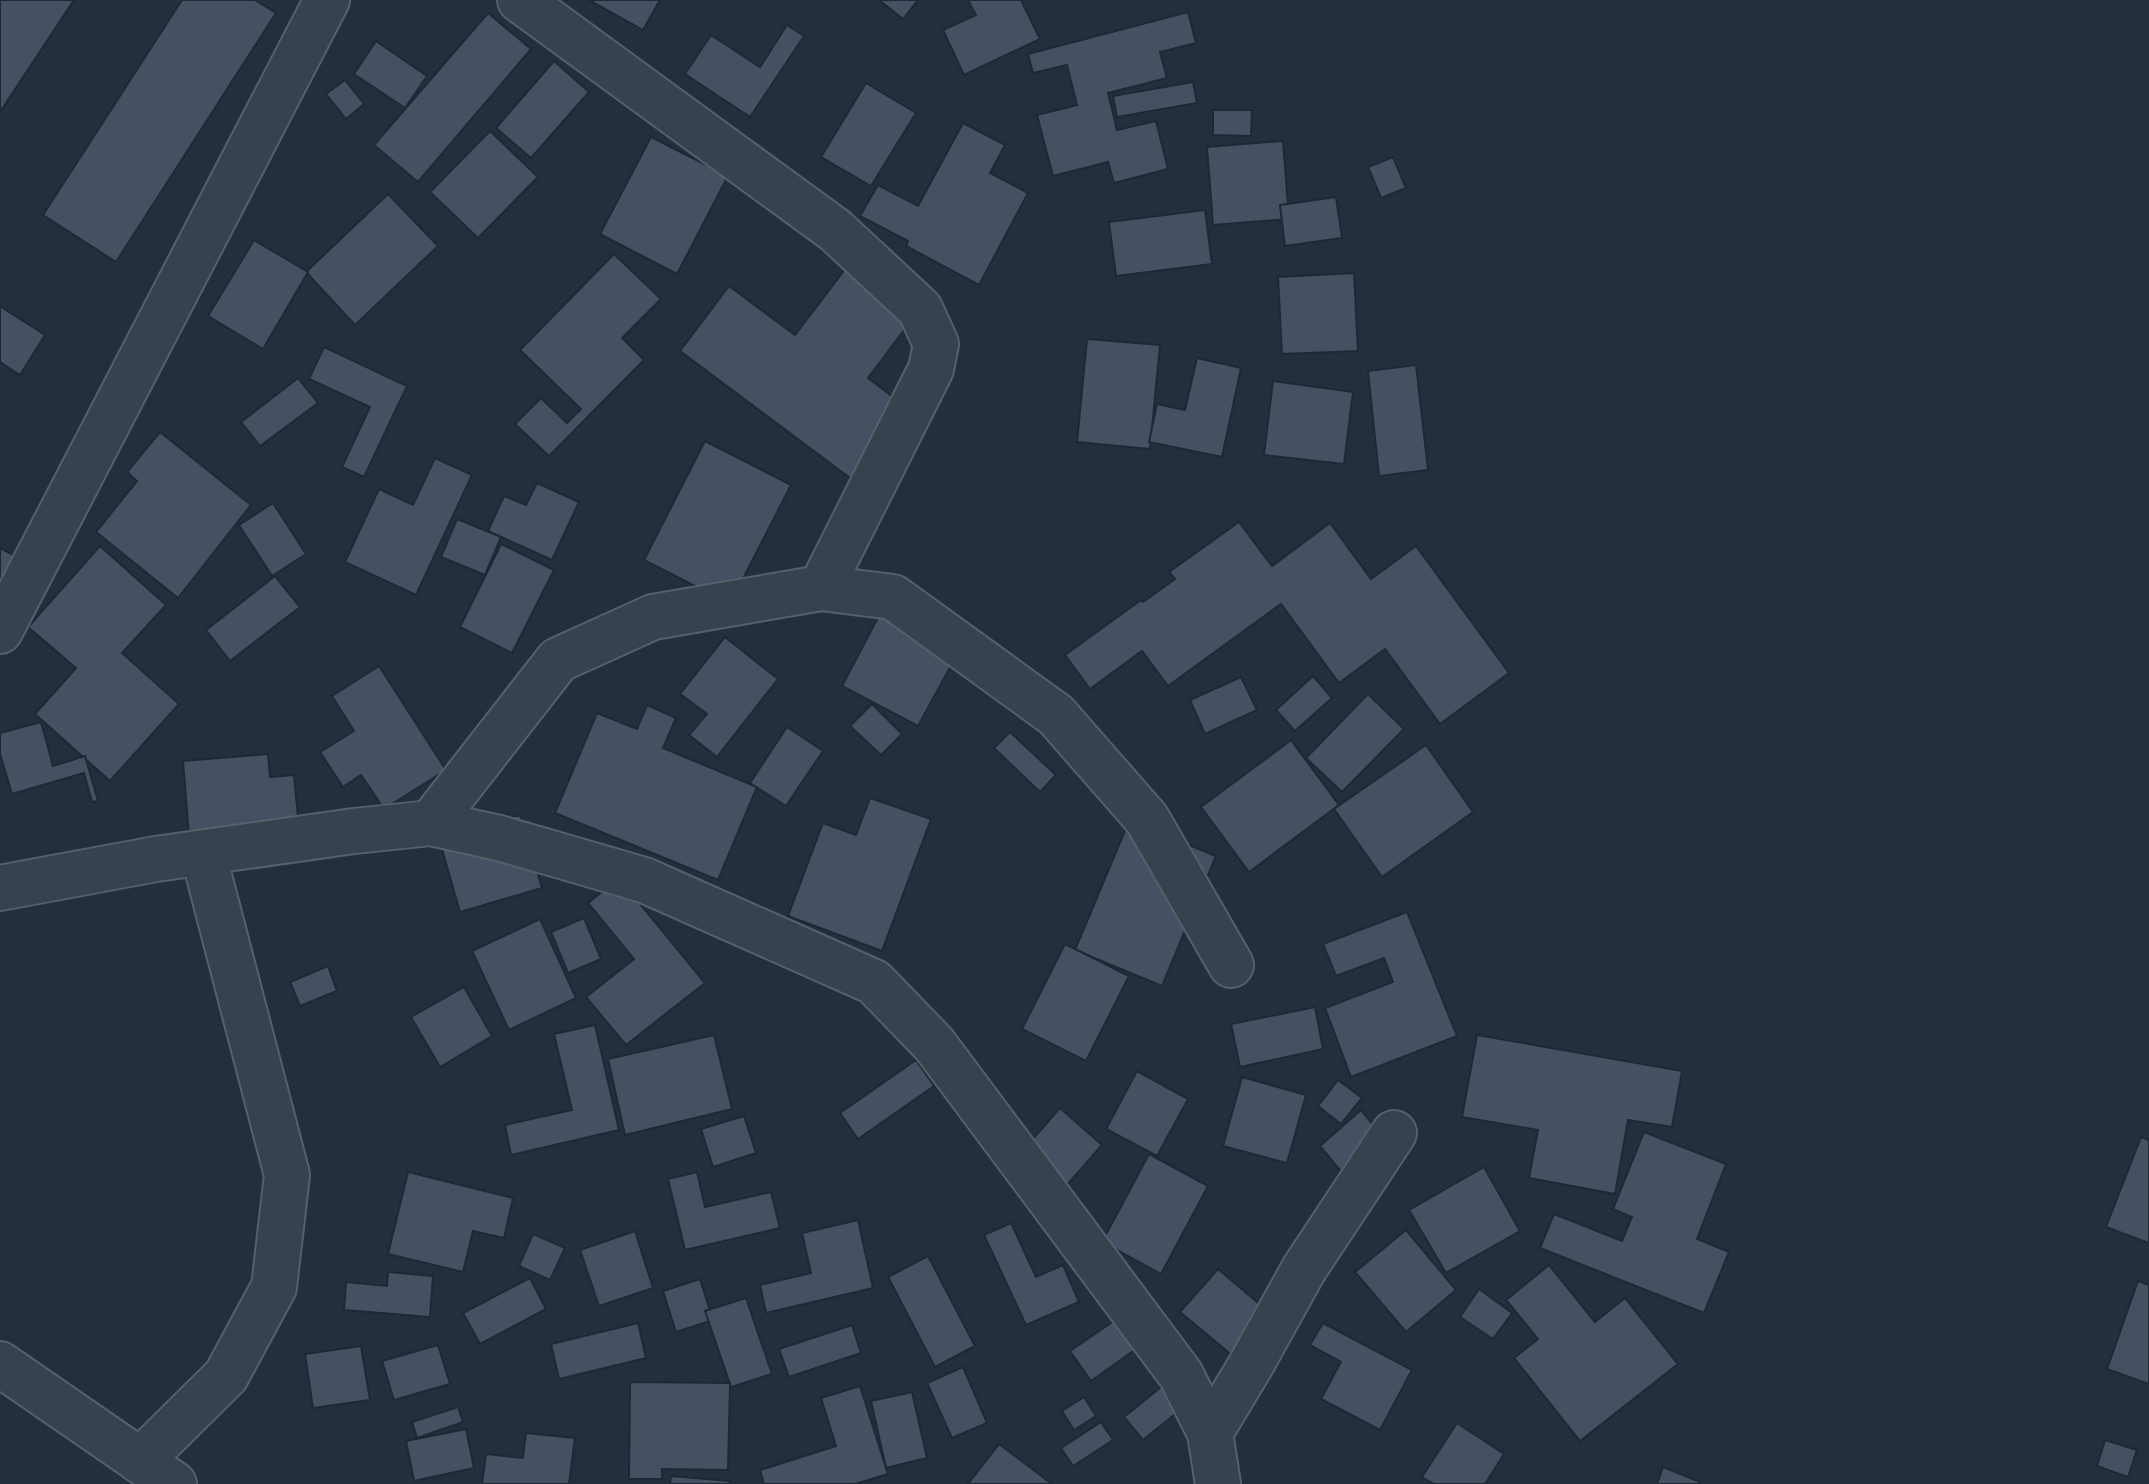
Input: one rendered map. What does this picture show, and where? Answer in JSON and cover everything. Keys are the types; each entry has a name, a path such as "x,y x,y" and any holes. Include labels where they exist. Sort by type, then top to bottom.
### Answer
{"street":[{"path":"0,631 327,0"},
{"path":"520,0 835,230 920,309 936,344 931,369 821,588"},
{"path":"431,823 558,660 653,617 821,588 893,597 1056,715 1147,819 1231,965"},
{"path":"0,888 203,853 431,823 499,838 644,880 874,982 934,1044 1181,1375 1210,1433 1218,1484"},
{"path":"0,1364 157,1472 226,1376 274,1287 287,1175 203,853"},
{"path":"1210,1433 1304,1269 1394,1133"}],"building":[{"path":"0,0 74,0 0,112"},
{"path":"182,0 255,0 276,13 116,262 43,215"},
{"path":"589,0 660,0 643,30"},
{"path":"879,0 918,0 903,19"},
{"path":"968,0 1021,0 1040,39 964,75 943,30 976,15"},
{"path":"1188,12 1196,43 1160,52 1167,78 1108,93 1117,130 1156,121 1168,169 1114,183 1108,162 1053,176 1037,115 1077,105 1067,65 1033,73 1028,54"},
{"path":"488,13 531,49 418,182 374,145"},
{"path":"787,25 804,36 750,117 685,74 711,35 760,67"},
{"path":"376,41 427,76 405,108 354,74"},
{"path":"554,61 589,92 531,158 496,128"},
{"path":"345,80 364,104 346,119 326,94"},
{"path":"1193,82 1197,103 1117,117 1113,96"},
{"path":"866,83 916,113 871,186 821,157"},
{"path":"1213,110 1252,110 1251,136 1213,135"},
{"path":"963,123 1005,145 990,173 1028,193 979,285 906,246 908,241 860,216 878,185 918,206"},
{"path":"490,131 538,177 478,238 430,192"},
{"path":"651,137 728,176 677,274 600,234"},
{"path":"1283,141 1289,219 1213,225 1207,147"},
{"path":"1393,157 1406,188 1381,198 1368,167"},
{"path":"388,194 438,246 355,325 306,272"},
{"path":"1336,197 1342,238 1285,246 1280,205"},
{"path":"1205,210 1212,264 1116,276 1109,222"},
{"path":"254,240 308,272 263,349 208,316"},
{"path":"858,252 925,302 868,378 917,415 862,487 680,351 729,286 795,335"},
{"path":"614,254 661,299 622,338 644,360 549,456 515,424 541,398 567,423 581,409 520,350"},
{"path":"1354,273 1358,351 1282,354 1278,277"},
{"path":"0,306 45,335 20,375 0,362"},
{"path":"1087,339 1160,345 1150,449 1077,442"},
{"path":"324,347 407,386 364,477 342,467 370,407 309,379"},
{"path":"1197,358 1241,368 1222,457 1149,442 1157,404 1185,410"},
{"path":"1416,365 1428,470 1379,476 1368,371"},
{"path":"298,378 318,403 260,446 241,422"},
{"path":"1273,381 1353,392 1344,464 1264,455"},
{"path":"160,432 251,505 178,598 96,532 137,481 127,472"},
{"path":"705,441 791,485 730,604 644,560"},
{"path":"435,458 472,475 416,595 345,562 379,489 413,505"},
{"path":"537,483 579,502 552,560 488,531 504,496 526,505"},
{"path":"273,503 306,554 272,576 239,525"},
{"path":"457,519 501,537 485,575 441,557"},
{"path":"1239,522 1272,566 1330,523 1371,579 1416,546 1509,673 1440,724 1385,649 1339,683 1281,604 1168,686 1142,651 1090,689 1065,655 1175,579 1169,572"},
{"path":"501,544 554,570 512,653 460,627"},
{"path":"100,546 166,605 122,653 179,704 110,781 35,714 76,668 28,627"},
{"path":"0,548 23,560 0,603"},
{"path":"275,576 300,607 230,661 206,630"},
{"path":"882,610 959,651 918,726 842,686"},
{"path":"725,637 778,679 717,757 689,735 707,714 680,694"},
{"path":"379,666 446,770 384,809 361,775 343,787 320,752 354,731 332,696"},
{"path":"1313,676 1332,698 1295,731 1276,710"},
{"path":"1241,677 1257,710 1205,734 1190,700"},
{"path":"1368,694 1404,729 1342,792 1306,758"},
{"path":"872,704 902,734 881,755 850,726"},
{"path":"647,705 676,718 663,748 757,787 718,880 555,813 597,713 637,729"},
{"path":"41,722 53,766 85,756 98,801 92,802 84,773 12,794 0,754 0,733"},
{"path":"787,727 823,751 786,806 750,783"},
{"path":"1010,732 1056,775 1040,792 994,748"},
{"path":"1291,740 1339,805 1249,872 1201,807"},
{"path":"1426,745 1473,812 1382,877 1334,809"},
{"path":"268,754 270,777 294,775 300,839 190,848 183,761"},
{"path":"870,798 931,819 882,951 788,916 823,823 856,835"},
{"path":"520,815 542,888 460,912 439,839"},
{"path":"1129,821 1216,856 1162,986 1075,950"},
{"path":"619,878 705,983 626,1045 586,997 634,959 588,903"},
{"path":"1407,912 1457,1036 1351,1077 1325,1008 1393,982 1384,958 1336,976 1323,944"},
{"path":"584,918 601,959 568,973 551,932"},
{"path":"540,919 576,998 509,1030 472,951"},
{"path":"1065,944 1129,976 1086,1061 1022,1029"},
{"path":"328,966 337,991 300,1006 290,982"},
{"path":"464,987 492,1036 440,1067 411,1017"},
{"path":"1315,1007 1323,1049 1240,1067 1231,1024"},
{"path":"595,1025 619,1130 511,1155 505,1125 572,1110 554,1034"},
{"path":"714,1035 732,1109 625,1135 608,1059"},
{"path":"1477,1035 1682,1071 1672,1127 1628,1120 1615,1194 1529,1178 1538,1130 1462,1117"},
{"path":"916,1060 934,1086 858,1139 840,1113"},
{"path":"1137,1071 1188,1099 1157,1156 1106,1129"},
{"path":"1242,1077 1306,1095 1287,1163 1223,1146"},
{"path":"1338,1080 1362,1098 1341,1124 1318,1106"},
{"path":"1060,1108 1102,1145 1067,1185 1025,1148"},
{"path":"1361,1110 1386,1140 1344,1175 1320,1146"},
{"path":"744,1116 756,1153 713,1167 701,1129"},
{"path":"1644,1132 1726,1164 1697,1239 1729,1252 1704,1313 1540,1248 1554,1214 1622,1241 1632,1217 1613,1209"},
{"path":"2141,1137 2149,1140 2149,1243 2106,1227"},
{"path":"1149,1154 1208,1186 1161,1274 1102,1242"},
{"path":"1484,1167 1520,1231 1446,1273 1409,1210"},
{"path":"408,1172 513,1198 504,1238 473,1231 463,1272 388,1254"},
{"path":"697,1172 705,1207 771,1192 780,1228 685,1250 668,1179"},
{"path":"858,1220 873,1288 766,1313 760,1285 811,1273 802,1233"},
{"path":"1011,1223 1036,1277 1063,1265 1079,1302 1026,1325 984,1235"},
{"path":"1406,1230 1456,1290 1406,1332 1355,1272"},
{"path":"635,1231 653,1288 599,1306 580,1250"},
{"path":"533,1234 565,1248 550,1280 519,1266"},
{"path":"928,1256 975,1346 935,1367 888,1277"},
{"path":"1549,1265 1595,1322 1625,1298 1678,1364 1580,1441 1514,1358 1538,1339 1506,1300"},
{"path":"1218,1269 1270,1313 1234,1357 1180,1312"},
{"path":"388,1272 433,1276 430,1317 344,1310 346,1282 387,1286"},
{"path":"530,1278 546,1309 480,1344 463,1313"},
{"path":"700,1279 713,1320 676,1332 663,1291"},
{"path":"2138,1281 2149,1285 2149,1384 2107,1369"},
{"path":"1479,1289 1512,1313 1493,1339 1460,1317"},
{"path":"746,1298 772,1374 731,1387 705,1311"},
{"path":"1130,1310 1150,1339 1091,1381 1070,1351"},
{"path":"638,1323 646,1358 559,1379 551,1344"},
{"path":"1323,1323 1412,1370 1380,1430 1321,1399 1341,1362 1310,1345"},
{"path":"852,1325 861,1353 789,1377 779,1349"},
{"path":"438,1345 450,1384 394,1400 382,1361"},
{"path":"361,1346 370,1400 313,1408 305,1354"},
{"path":"963,1367 987,1423 952,1438 927,1383"},
{"path":"1171,1379 1190,1402 1143,1440 1124,1417"},
{"path":"630,1382 730,1383 728,1470 662,1469 662,1479 629,1479"},
{"path":"860,1386 888,1474 855,1484 764,1484 760,1470 836,1446 821,1398"},
{"path":"912,1392 927,1458 886,1468 871,1401"},
{"path":"1084,1397 1096,1416 1074,1430 1062,1411"},
{"path":"458,1407 463,1422 417,1438 412,1422"},
{"path":"1101,1422 1113,1440 1073,1466 1061,1448"},
{"path":"1457,1423 1504,1454 1485,1484 1434,1484 1422,1477"},
{"path":"466,1429 474,1468 414,1481 406,1441"},
{"path":"526,1433 575,1438 569,1484 482,1484 486,1454 523,1458"},
{"path":"2105,1440 2137,1450 2128,1477 2097,1466"},
{"path":"999,1444 1052,1484 968,1484"},
{"path":"1663,1467 1700,1482 1657,1484"},
{"path":"671,1476 730,1481 730,1484 670,1484"}]}
